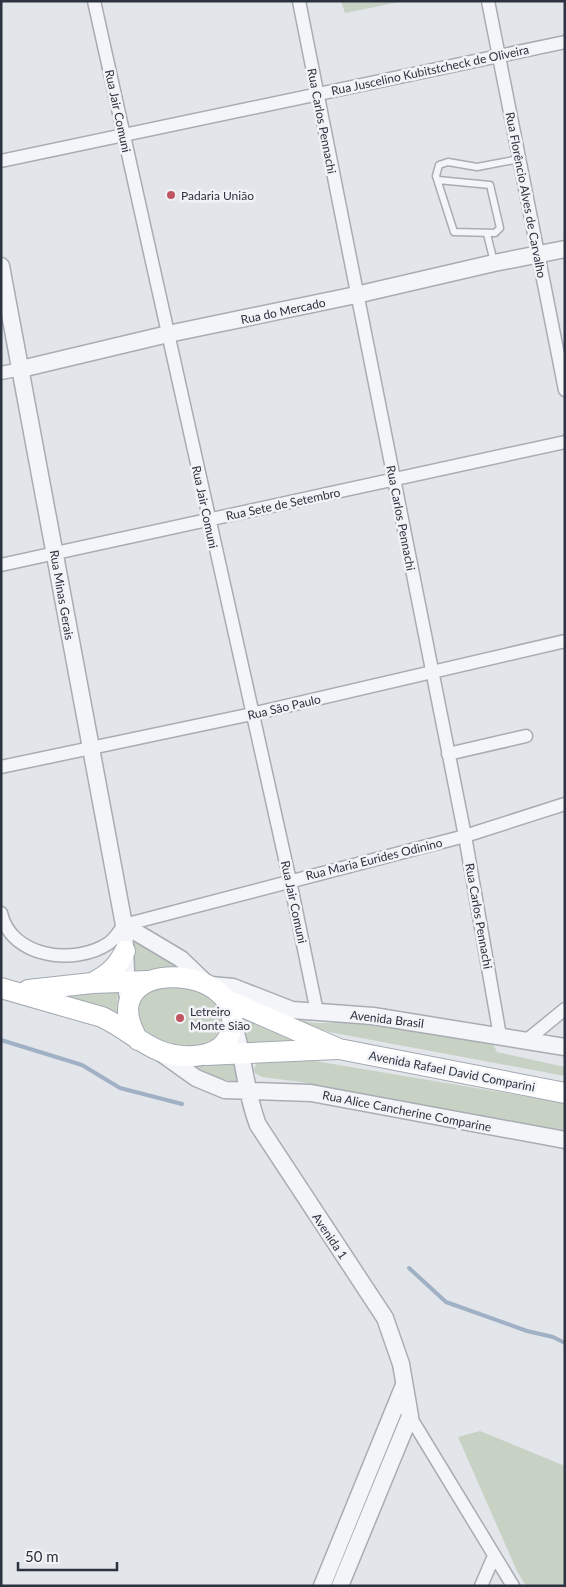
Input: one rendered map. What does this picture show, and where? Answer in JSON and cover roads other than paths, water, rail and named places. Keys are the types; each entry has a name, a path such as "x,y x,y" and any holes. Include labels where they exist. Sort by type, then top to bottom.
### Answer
{"main road":[{"path":"92,983 108,975 116,967 125,951"},
{"name":"Avenida Rafael David Comparini","path":"9,990 170,978 208,984 227,1000 340,1049 565,1092"},
{"path":"138,1040 131,1028 128,1002 135,990 148,981"},
{"name":"Avenida Rafael David Comparini","path":"9,990 102,1017 162,1053 185,1056 340,1049"},
{"path":"206,1055 222,1046 230,1034 233,1022 227,1000"}],"street":[{"name":"Rua Jair Comuni","path":"94,1 208,520 290,881 317,1012"},
{"name":"Rua Carlos Pennachi","path":"299,1 356,296 465,836 500,1036"},
{"name":"Rua Florêncio Alves de Carvalho","path":"488,1 565,390"},
{"name":"Rua Juscelino Kubitstcheck de Oliveira","path":"1,161 565,42"},
{"name":"Rua do Mercado","path":"1,373 168,334 356,296 494,263 565,249"},
{"name":"Rua Minas Gerais","path":"1,266 124,925 128,1002"},
{"name":"Rua Sete de Setembro","path":"1,564 565,442"},
{"name":"Rua São Paulo","path":"1,767 252,714 565,641"},
{"path":"448,754 526,736"},
{"name":"Rua Maria Eurides Odinino","path":"124,925 465,836 565,804"},
{"path":"2,917 21,943 35,952 57,955 82,953 105,946 115,938 124,925 181,959 208,984"},
{"name":"Avenida Brasil","path":"208,984 233,987 292,1010 373,1016 565,1047"},
{"path":"527,1040 565,1009"},
{"name":"Avenida 1","path":"233,1022 242,1054 253,1113 264,1137 385,1318 398,1352 410,1416"},
{"name":"Rua Alice Cancherine Comparine","path":"162,1053 207,1084 225,1090 311,1093 565,1140"},
{"name":"Avenida 1","path":"322,1586 400,1400 404,1383"},
{"path":"400,1400 513,1586"},
{"path":"340,1586 410,1416"},
{"path":"482,1586 494,1556"}],"lane":[{"path":"438,180 490,185 500,228 498,232 487,234 454,232 438,180 436,169 443,163 476,168 519,159"},
{"path":"487,234 494,263"}],"waterway":[{"path":"1,1040 82,1065 120,1088 182,1104"},
{"path":"409,1268 446,1302 527,1331 553,1337 565,1343"}],"place":[{"name":"Padaria União","path":"171,195"},
{"name":"Letreiro Monte Sião","path":"180,1018"}]}
